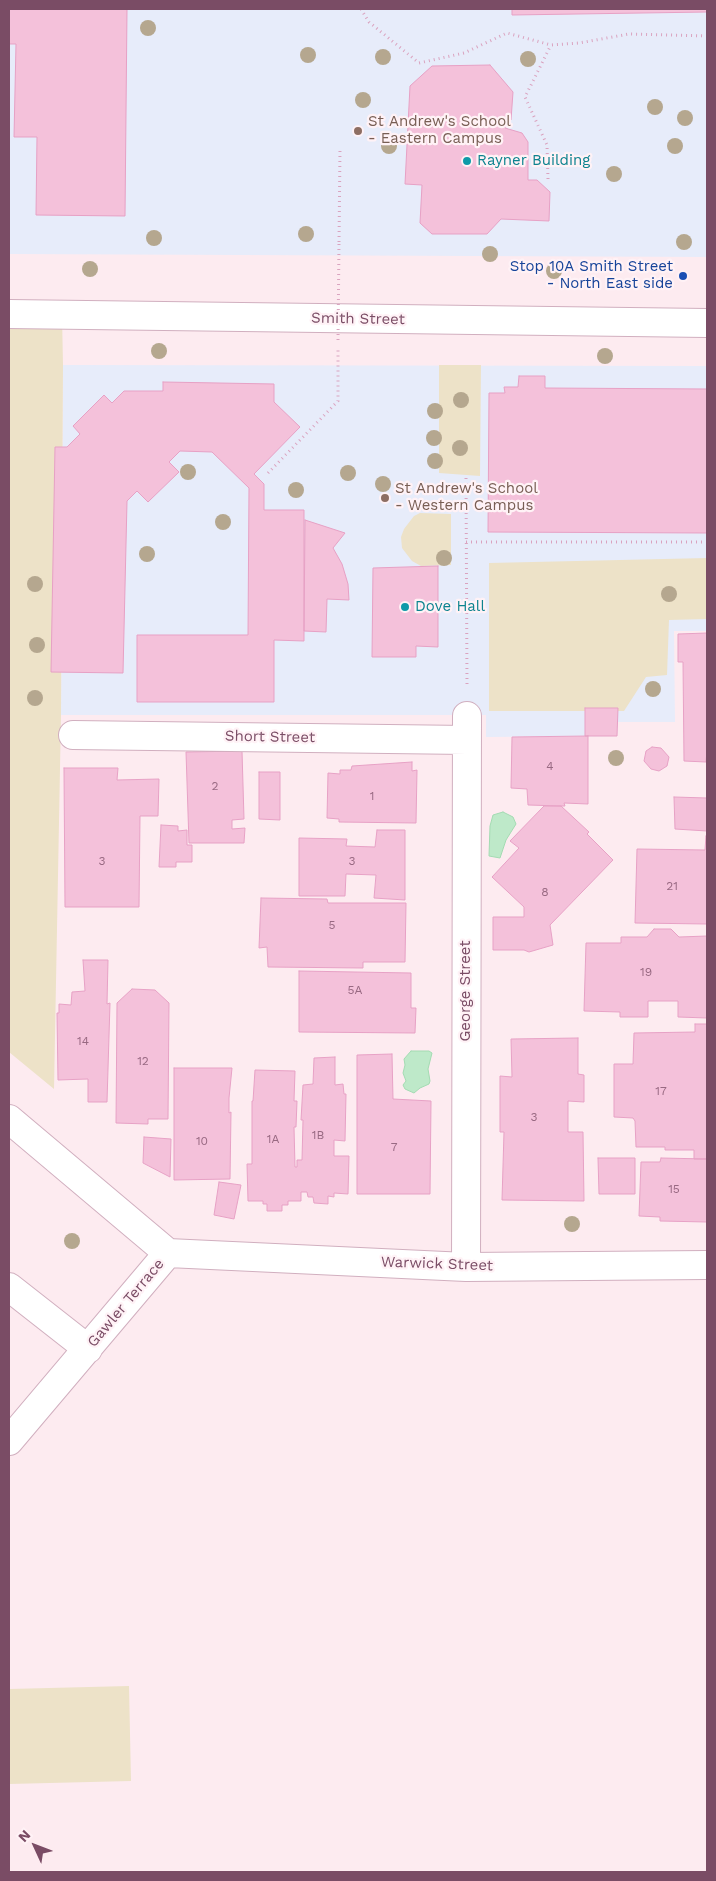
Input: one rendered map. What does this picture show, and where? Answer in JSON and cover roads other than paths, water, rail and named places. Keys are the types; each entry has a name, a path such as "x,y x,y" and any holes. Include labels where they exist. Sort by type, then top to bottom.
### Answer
{"street":[{"name":"Smith Street","path":"9,314 707,323"},
{"name":"Short Street","path":"73,735 467,728"},
{"name":"George Street","path":"466,1266 467,728"},
{"name":"Gawler Terrace","path":"9,1120 168,1253 9,1441"},
{"name":"Warwick Street","path":"168,1253 466,1266 707,1265"},
{"path":"9,1287 88,1349"}],"place":[{"name":"St Andrew's School - Eastern Campus","path":"358,131"},
{"name":"Rayner Building","path":"467,161"},
{"name":"Stop 10A Smith Street - North East side","path":"683,276"},
{"name":"St Andrew's School - Western Campus","path":"385,498"},
{"name":"Dove Hall","path":"405,607"}]}
